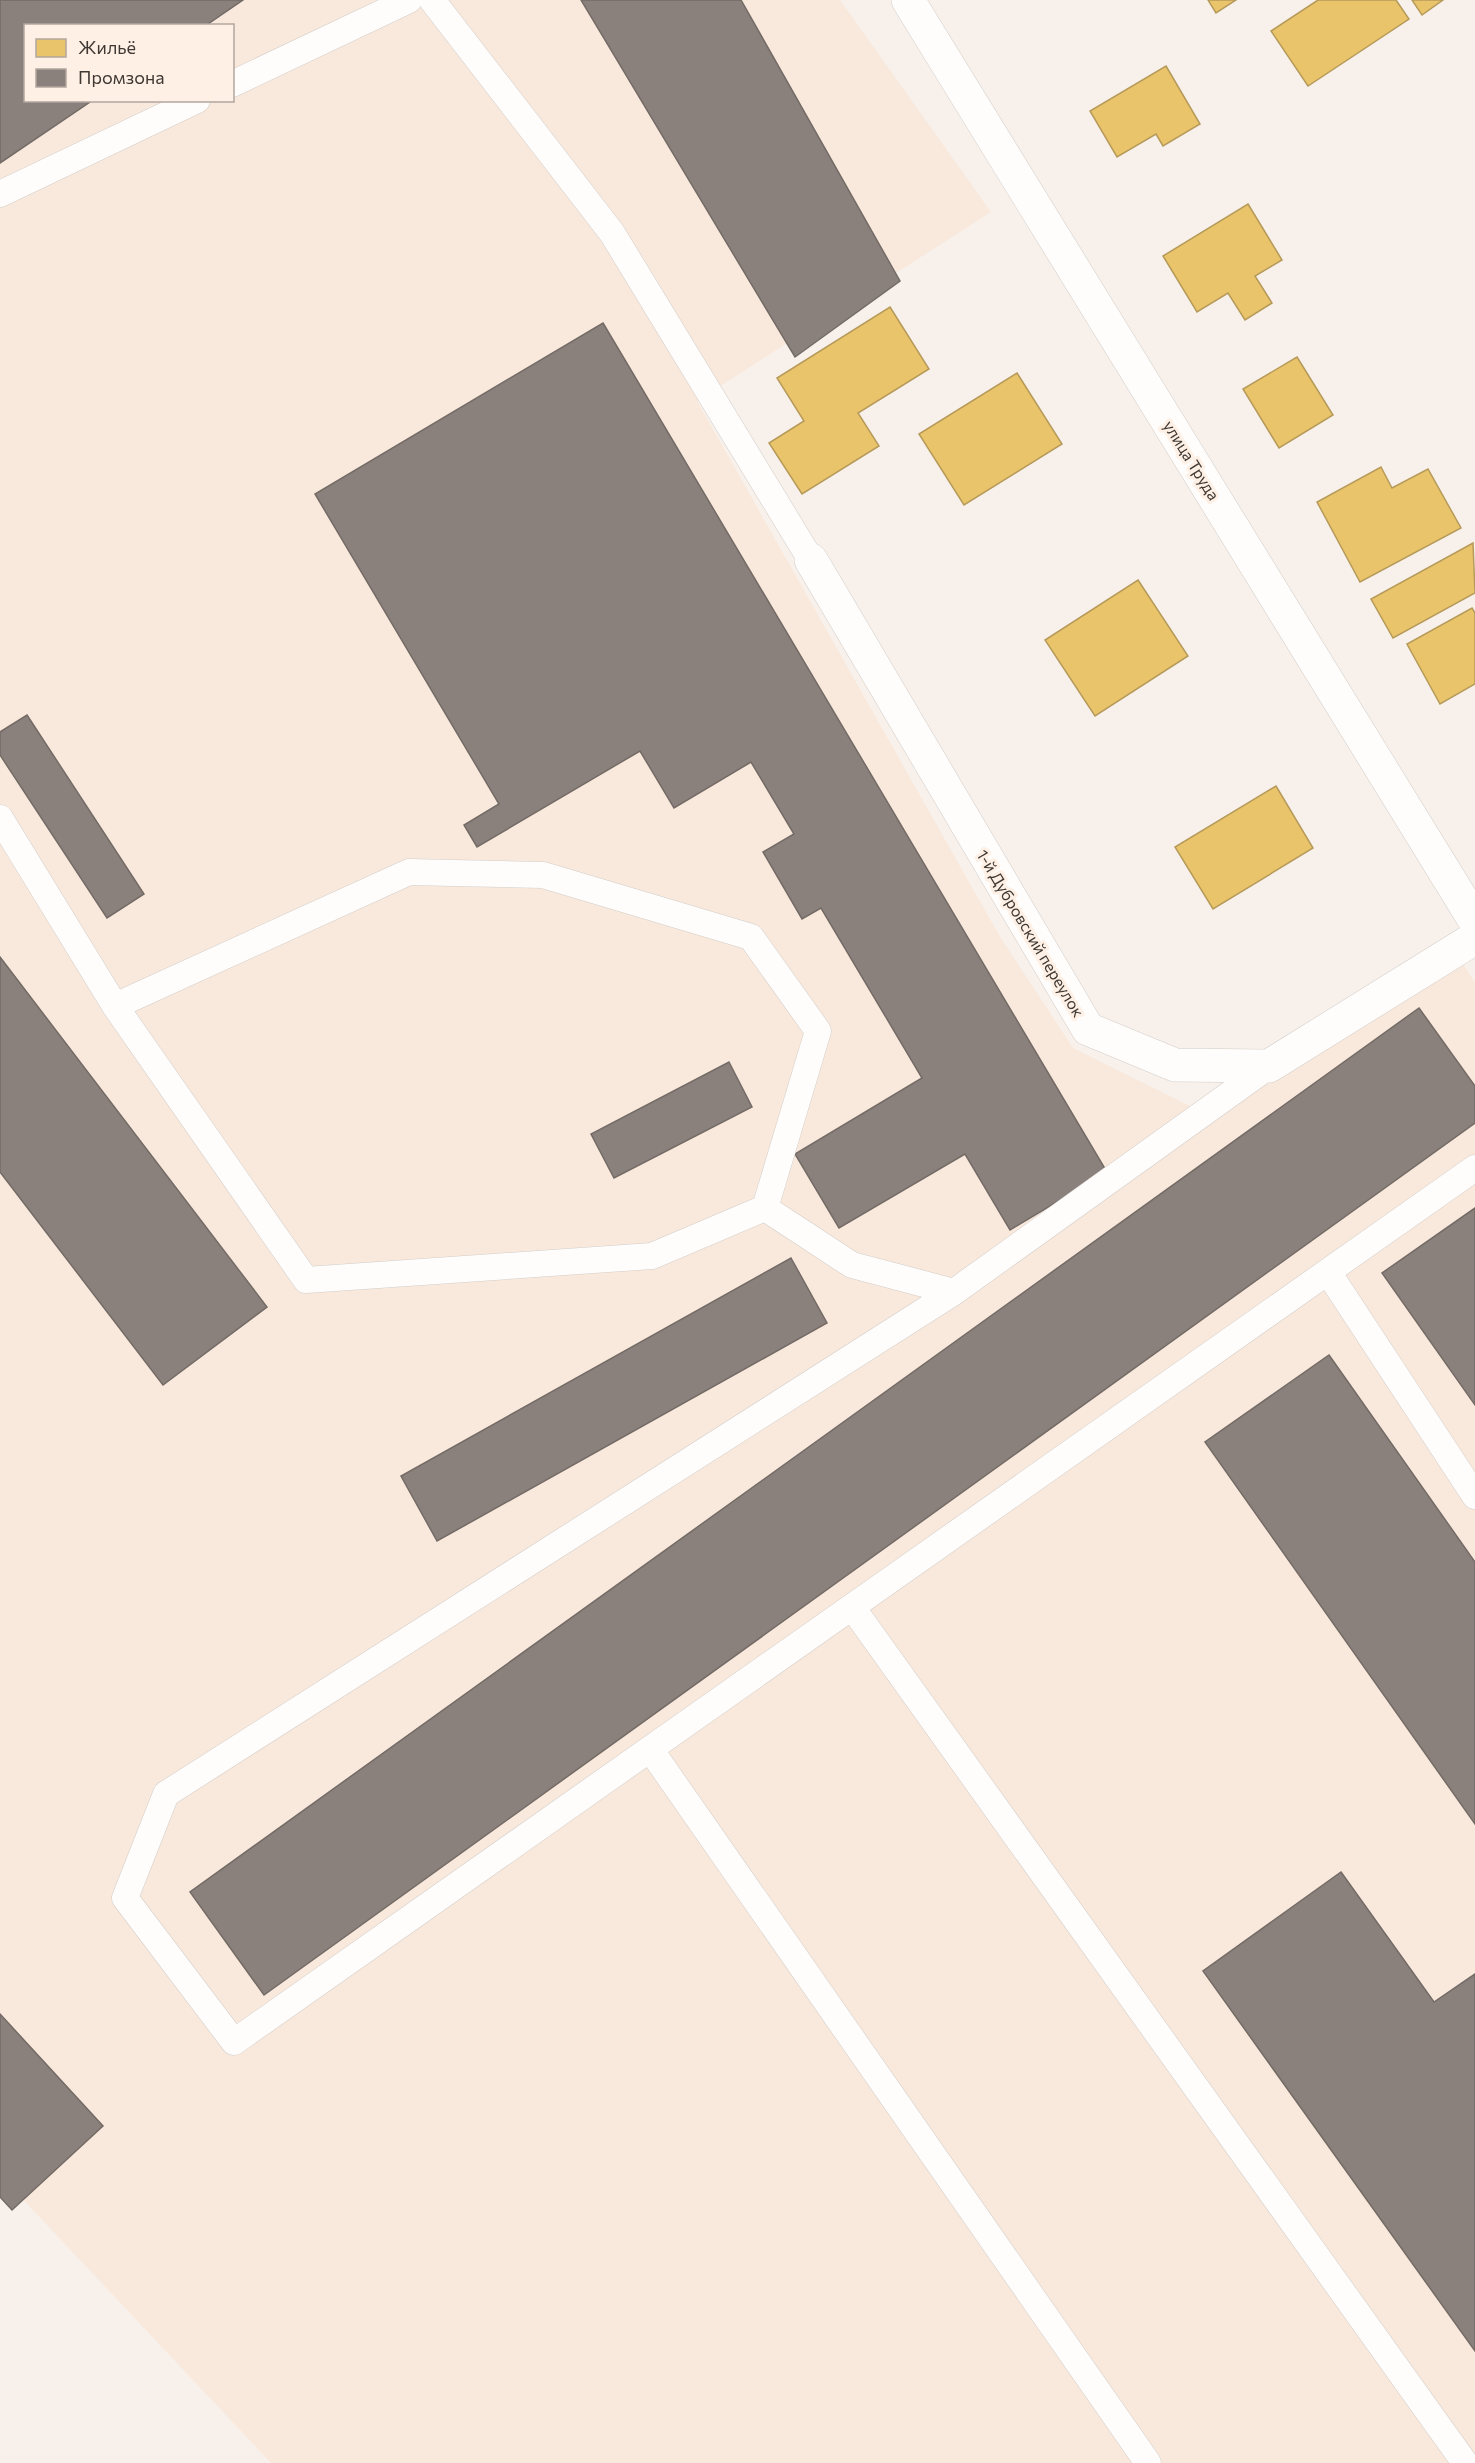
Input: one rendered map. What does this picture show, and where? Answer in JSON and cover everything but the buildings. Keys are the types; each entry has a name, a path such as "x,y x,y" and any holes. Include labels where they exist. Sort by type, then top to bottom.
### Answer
{"street":[{"name":"улица Труда","path":"908,0 1475,921"},
{"name":"1-й Дубровский переулок","path":"811,560 1088,1029 1175,1065 1269,1066"},
{"path":"1269,1066 1475,938"}],"lane":[{"path":"234,83 409,0"},
{"path":"432,0 612,233 811,560"},
{"path":"0,194 193,102"},
{"path":"0,818 115,1006 306,1280 652,1256 765,1208"},
{"path":"115,1006 409,872 543,875 751,937 818,1030 765,1208"},
{"path":"1269,1066 954,1292 166,1794 125,1898 234,2042 1475,1168"},
{"path":"765,1208 852,1264 954,1292"},
{"path":"1328,1272 1475,1496"},
{"path":"852,1607 1465,2463"},
{"path":"650,1749 1148,2463"}],"shaded area":[{"path":"0,0 840,0 991,212 697,401 999,935 1073,1048 1202,1112 1462,962 1475,983 1475,2463 271,2463 0,2175"}]}
